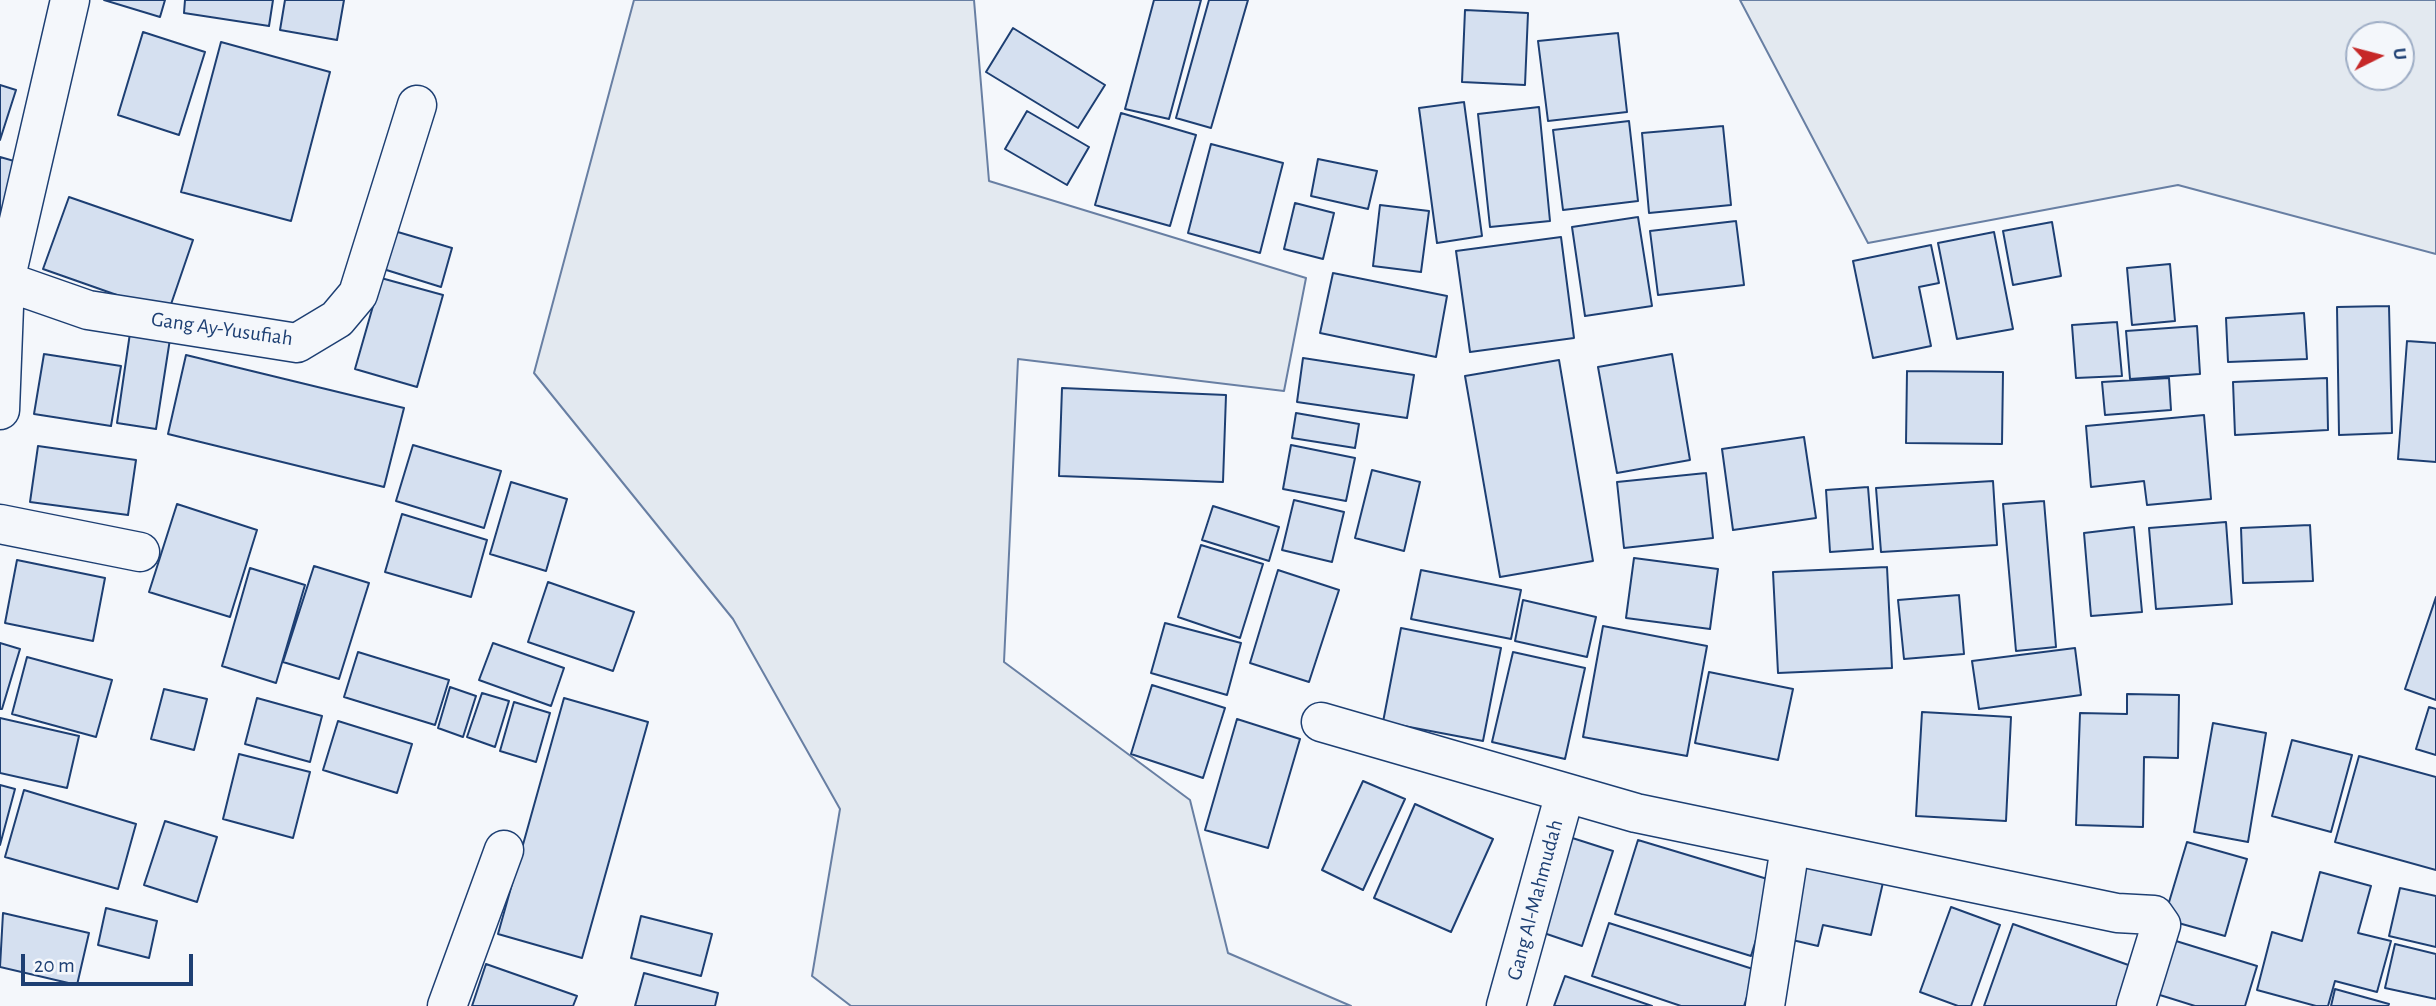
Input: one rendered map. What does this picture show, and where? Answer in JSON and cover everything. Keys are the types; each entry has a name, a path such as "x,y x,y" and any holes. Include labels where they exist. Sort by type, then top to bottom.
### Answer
{"street":[{"path":"0,410 3,280 70,0"},
{"name":"Gang Ay-Yusufiah","path":"3,280 88,310 297,343 337,319 358,294 417,105"},
{"path":"0,524 140,552"},
{"path":"1321,722 1565,793 1790,847 2117,913 2154,915 2161,925 2136,1006"},
{"name":"Gang Al-Mahmudah","path":"1506,1006 1565,793"},
{"path":"1765,1006 1790,847"},
{"path":"447,1006 504,850"}],"shaded area":[{"path":"634,0 974,0 989,181 1306,278 1284,391 1018,359 1004,662 1190,800 1228,953 1351,1006 851,1006 812,976 840,809 733,619 534,373"},
{"path":"1740,0 2436,0 2436,254 2178,185 1868,243"}],"building":[{"path":"104,0 165,0 160,17"},
{"path":"185,0 273,0 269,26 184,13"},
{"path":"285,0 344,0 337,40 280,30"},
{"path":"1154,0 1201,0 1169,119 1125,109"},
{"path":"1209,0 1248,0 1211,128 1176,118"},
{"path":"1465,10 1528,13 1525,85 1462,82"},
{"path":"1013,28 1105,85 1078,128 986,72"},
{"path":"143,32 205,52 179,135 118,115"},
{"path":"1618,33 1627,112 1548,121 1538,41"},
{"path":"221,42 330,72 291,221 181,192"},
{"path":"0,85 16,90 0,140"},
{"path":"1464,102 1482,236 1437,243 1419,108"},
{"path":"1539,107 1550,221 1490,227 1478,114"},
{"path":"1027,111 1089,147 1067,185 1005,149"},
{"path":"1121,113 1196,135 1170,226 1095,205"},
{"path":"1629,121 1638,201 1563,210 1553,130"},
{"path":"1723,126 1731,205 1649,213 1642,133"},
{"path":"1211,144 1283,163 1260,253 1188,233"},
{"path":"0,157 21,163 0,230"},
{"path":"1318,159 1377,171 1368,209 1311,196"},
{"path":"69,197 193,240 168,313 43,269"},
{"path":"1295,203 1334,213 1323,259 1284,249"},
{"path":"1380,205 1429,211 1421,272 1373,266"},
{"path":"1638,217 1652,306 1585,316 1572,227"},
{"path":"1736,221 1744,285 1658,295 1650,231"},
{"path":"2052,222 2061,276 2013,285 2003,231"},
{"path":"391,230 452,248 441,287 380,268"},
{"path":"1994,232 2013,329 1957,339 1938,243"},
{"path":"1561,237 1574,338 1470,352 1456,251"},
{"path":"1931,245 1939,283 1919,287 1931,346 1873,358 1853,261"},
{"path":"2170,264 2175,321 2132,325 2127,268"},
{"path":"1333,273 1447,296 1436,357 1320,333"},
{"path":"381,278 443,295 417,387 355,369"},
{"path":"2389,306 2392,433 2339,435 2337,307"},
{"path":"2304,313 2307,359 2228,362 2226,318"},
{"path":"2117,322 2122,376 2076,378 2072,325"},
{"path":"2197,326 2200,374 2130,379 2126,331"},
{"path":"130,333 170,339 156,429 117,423"},
{"path":"2407,341 2436,343 2436,462 2398,459"},
{"path":"44,354 121,366 111,426 34,414"},
{"path":"1672,354 1690,460 1617,473 1598,367"},
{"path":"186,355 404,408 384,487 168,434"},
{"path":"1303,358 1414,375 1407,418 1297,402"},
{"path":"1559,360 1593,561 1500,577 1465,376"},
{"path":"1907,371 2003,372 2002,444 1906,443"},
{"path":"2169,378 2171,410 2105,415 2102,382"},
{"path":"2327,378 2328,430 2235,435 2233,382"},
{"path":"1062,388 1226,395 1223,482 1059,476"},
{"path":"1296,413 1359,424 1355,448 1292,438"},
{"path":"2204,415 2211,499 2147,505 2144,481 2091,487 2086,426"},
{"path":"1804,437 1816,518 1733,530 1722,449"},
{"path":"413,445 501,471 484,528 396,501"},
{"path":"1291,445 1355,458 1346,501 1283,489"},
{"path":"38,446 136,460 128,515 30,502"},
{"path":"1372,470 1420,482 1404,551 1355,538"},
{"path":"1706,473 1713,538 1624,548 1617,482"},
{"path":"1993,481 1997,545 1881,552 1876,488"},
{"path":"511,482 567,499 546,571 490,554"},
{"path":"1868,487 1873,549 1830,552 1826,490"},
{"path":"1294,500 1344,512 1332,562 1282,550"},
{"path":"2044,501 2056,647 2016,651 2003,504"},
{"path":"177,504 257,530 230,617 149,592"},
{"path":"1213,506 1279,527 1269,561 1202,540"},
{"path":"402,514 487,540 471,597 385,572"},
{"path":"2226,522 2232,604 2156,609 2149,528"},
{"path":"2310,525 2313,581 2243,583 2241,528"},
{"path":"2134,527 2142,612 2091,616 2084,533"},
{"path":"1201,545 1263,564 1240,638 1178,617"},
{"path":"1634,558 1718,569 1710,629 1626,618"},
{"path":"17,560 105,578 93,641 5,623"},
{"path":"314,566 369,583 339,679 283,662"},
{"path":"1887,567 1892,668 1778,673 1773,572"},
{"path":"250,568 305,585 276,683 222,666"},
{"path":"1278,570 1339,590 1309,682 1250,663"},
{"path":"1421,570 1521,590 1511,639 1411,619"},
{"path":"548,582 634,612 613,671 528,642"},
{"path":"1959,595 1964,654 1904,659 1898,600"},
{"path":"2436,597 2436,700 2405,689"},
{"path":"1523,600 1596,617 1587,657 1515,641"},
{"path":"1165,623 1241,643 1227,695 1151,673"},
{"path":"1603,626 1707,646 1687,756 1583,737"},
{"path":"1401,628 1501,648 1483,741 1383,722"},
{"path":"0,643 20,649 2,709 0,709"},
{"path":"493,643 564,668 551,706 479,680"},
{"path":"2075,648 2081,695 1979,709 1972,661"},
{"path":"358,652 449,680 435,725 344,697"},
{"path":"1513,652 1585,668 1565,759 1492,742"},
{"path":"27,657 112,680 96,737 12,714"},
{"path":"1709,672 1793,689 1778,760 1695,743"},
{"path":"1152,685 1225,708 1203,778 1131,754"},
{"path":"450,687 476,696 463,737 438,728"},
{"path":"164,689 207,699 194,750 151,739"},
{"path":"482,693 509,701 495,747 467,737"},
{"path":"2127,694 2179,695 2178,758 2144,757 2143,827 2076,825 2080,713 2127,714"},
{"path":"257,698 322,716 310,762 245,744"},
{"path":"564,698 648,722 582,958 498,934"},
{"path":"514,702 550,713 536,762 500,751"},
{"path":"2429,707 2436,709 2436,755 2416,749"},
{"path":"1922,712 2011,717 2006,821 1916,816"},
{"path":"0,718 79,736 67,788 0,773"},
{"path":"1237,719 1300,739 1268,848 1205,830"},
{"path":"338,721 412,744 397,793 323,770"},
{"path":"2213,723 2266,733 2248,842 2194,832"},
{"path":"2292,740 2352,755 2331,832 2272,816"},
{"path":"239,754 310,772 293,838 223,819"},
{"path":"2359,756 2436,777 2436,870 2335,842"},
{"path":"1363,781 1405,799 1363,890 1322,870"},
{"path":"0,785 15,789 0,845"},
{"path":"24,790 136,824 118,889 5,857"},
{"path":"1415,804 1493,839 1451,932 1374,898"},
{"path":"165,821 217,837 197,902 144,885"},
{"path":"1563,835 1613,851 1582,946 1532,929"},
{"path":"1638,840 1774,881 1751,956 1615,914"},
{"path":"2187,842 2247,859 2225,936 2164,919"},
{"path":"1796,860 1884,878 1871,935 1823,925 1818,946 1788,939"},
{"path":"2320,872 2371,886 2358,933 2391,941 2377,992 2335,981 2328,1006 2316,1006 2257,990 2272,932 2302,941"},
{"path":"2400,888 2436,896 2436,947 2389,936"},
{"path":"1951,907 2000,925 1971,1006 1958,1006 1920,992"},
{"path":"106,908 157,921 149,958 98,945"},
{"path":"3,913 89,933 77,985 0,967"},
{"path":"641,916 712,934 701,976 631,958"},
{"path":"1609,923 1756,970 1744,1006 1681,1006 1592,976"},
{"path":"2013,924 2134,967 2120,1006 1984,1006"},
{"path":"2163,937 2257,966 2245,1006 2195,1006 2147,991"},
{"path":"2395,944 2436,954 2436,999 2385,988"},
{"path":"486,964 577,996 573,1006 472,1006"},
{"path":"644,973 718,993 715,1006 635,1006"},
{"path":"1565,976 1652,1006 1554,1006"},
{"path":"2335,989 2389,1004 2331,1006"}]}
